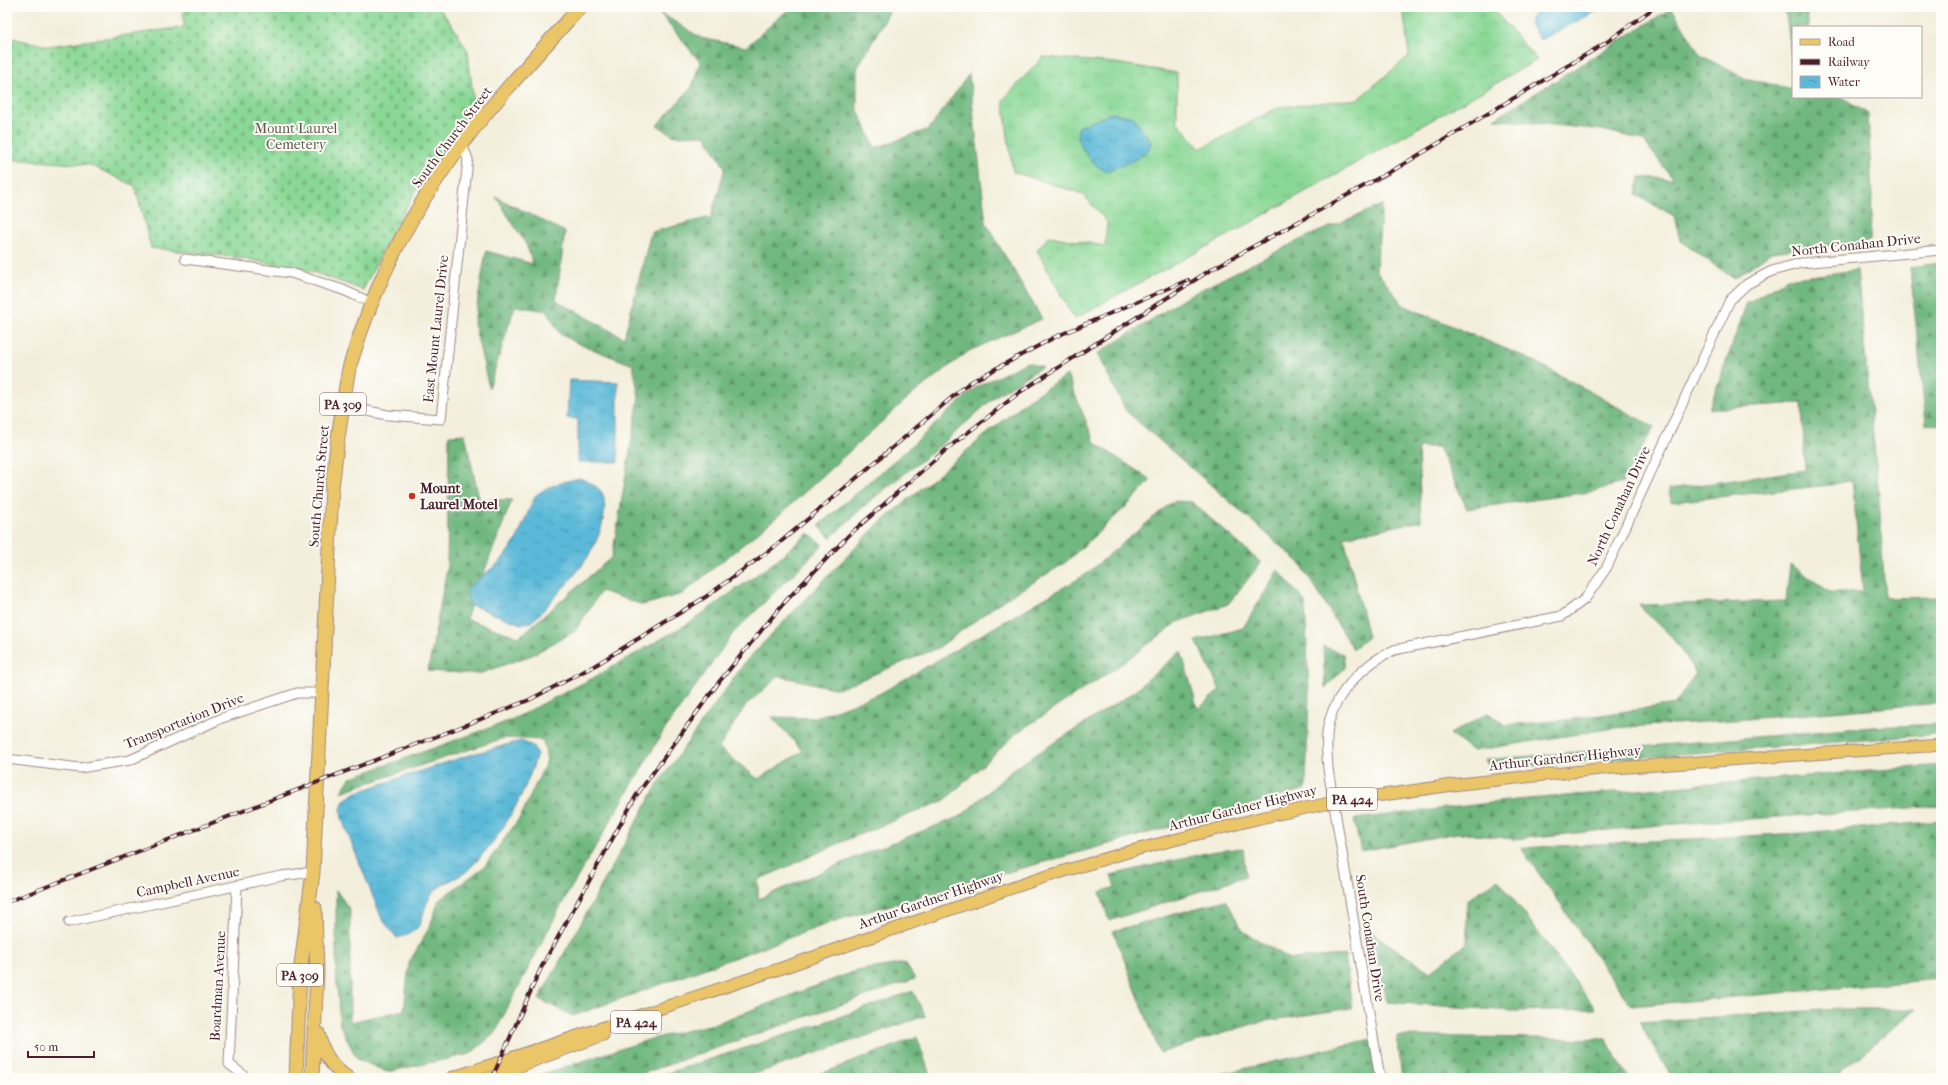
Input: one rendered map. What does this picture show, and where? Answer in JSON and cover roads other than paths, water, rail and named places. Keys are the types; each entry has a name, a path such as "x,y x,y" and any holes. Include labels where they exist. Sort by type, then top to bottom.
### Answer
{"highway":[{"name":"South Church Street","path":"296,1078 300,974 313,872 332,488 350,366 372,303 400,239 437,179 462,145 524,70 580,7"},
{"name":"South Church Street","path":"312,1078 318,973 313,872"},
{"path":"315,1019 323,1051 338,1071 348,1078"}],"main road":[{"name":"Arthur Gardner Highway","path":"452,1078 1038,879 1124,853 1260,818 1334,802 1460,784 1600,769 1941,745"},
{"name":"Arthur Gardner Highway","path":"488,1078 785,966"}],"street":[{"name":"East Mount Laurel Drive","path":"343,406 388,415 440,420 468,159 462,145"},
{"name":"North Conahan Drive","path":"1334,802 1326,748 1329,722 1338,699 1359,675 1381,656 1394,650 1562,616 1585,600 1607,567 1730,300 1747,284 1772,271 1800,263 1941,250"},
{"path":"185,259 290,273 343,290 372,303"},
{"name":"Transportation Drive","path":"7,759 80,768 130,760 222,718 297,693 323,693"},
{"name":"South Conahan Drive","path":"1334,802 1380,1078"},
{"name":"Campbell Avenue","path":"69,922 281,876 313,872"},
{"name":"Boardman Avenue","path":"237,886 229,1064 247,1078"}],"water":[{"path":"1539,7 1605,7 1540,40 1529,22"},
{"path":"1112,113 1133,117 1151,142 1150,147 1140,157 1105,171 1094,163 1084,152 1078,139 1078,133 1079,127"},
{"path":"569,380 618,382 618,462 578,462 578,419 567,418"},
{"path":"580,478 599,489 603,495 605,503 603,522 593,549 572,578 531,622 521,624 471,605 466,592 470,586 500,562 516,541 535,496 540,492 562,482"},
{"path":"521,741 533,746 537,754 526,785 502,829 469,869 442,885 434,892 425,907 422,920 415,930 408,935 397,938 382,919 342,819 341,809 344,800 357,792 469,755"}],"railway":[{"path":"492,1078 541,968 636,796 719,682 783,604 849,535 948,448 1020,392 1212,269 1397,168 1604,44 1655,7"},
{"path":"7,902 529,700 594,666 707,596 777,545 969,383 1055,337 1188,280"}],"place":[{"name":"Mount Laurel Motel","path":"412,496"}],"park label":[{"name":"Mount Laurel Cemetery","path":"296,136"}]}
